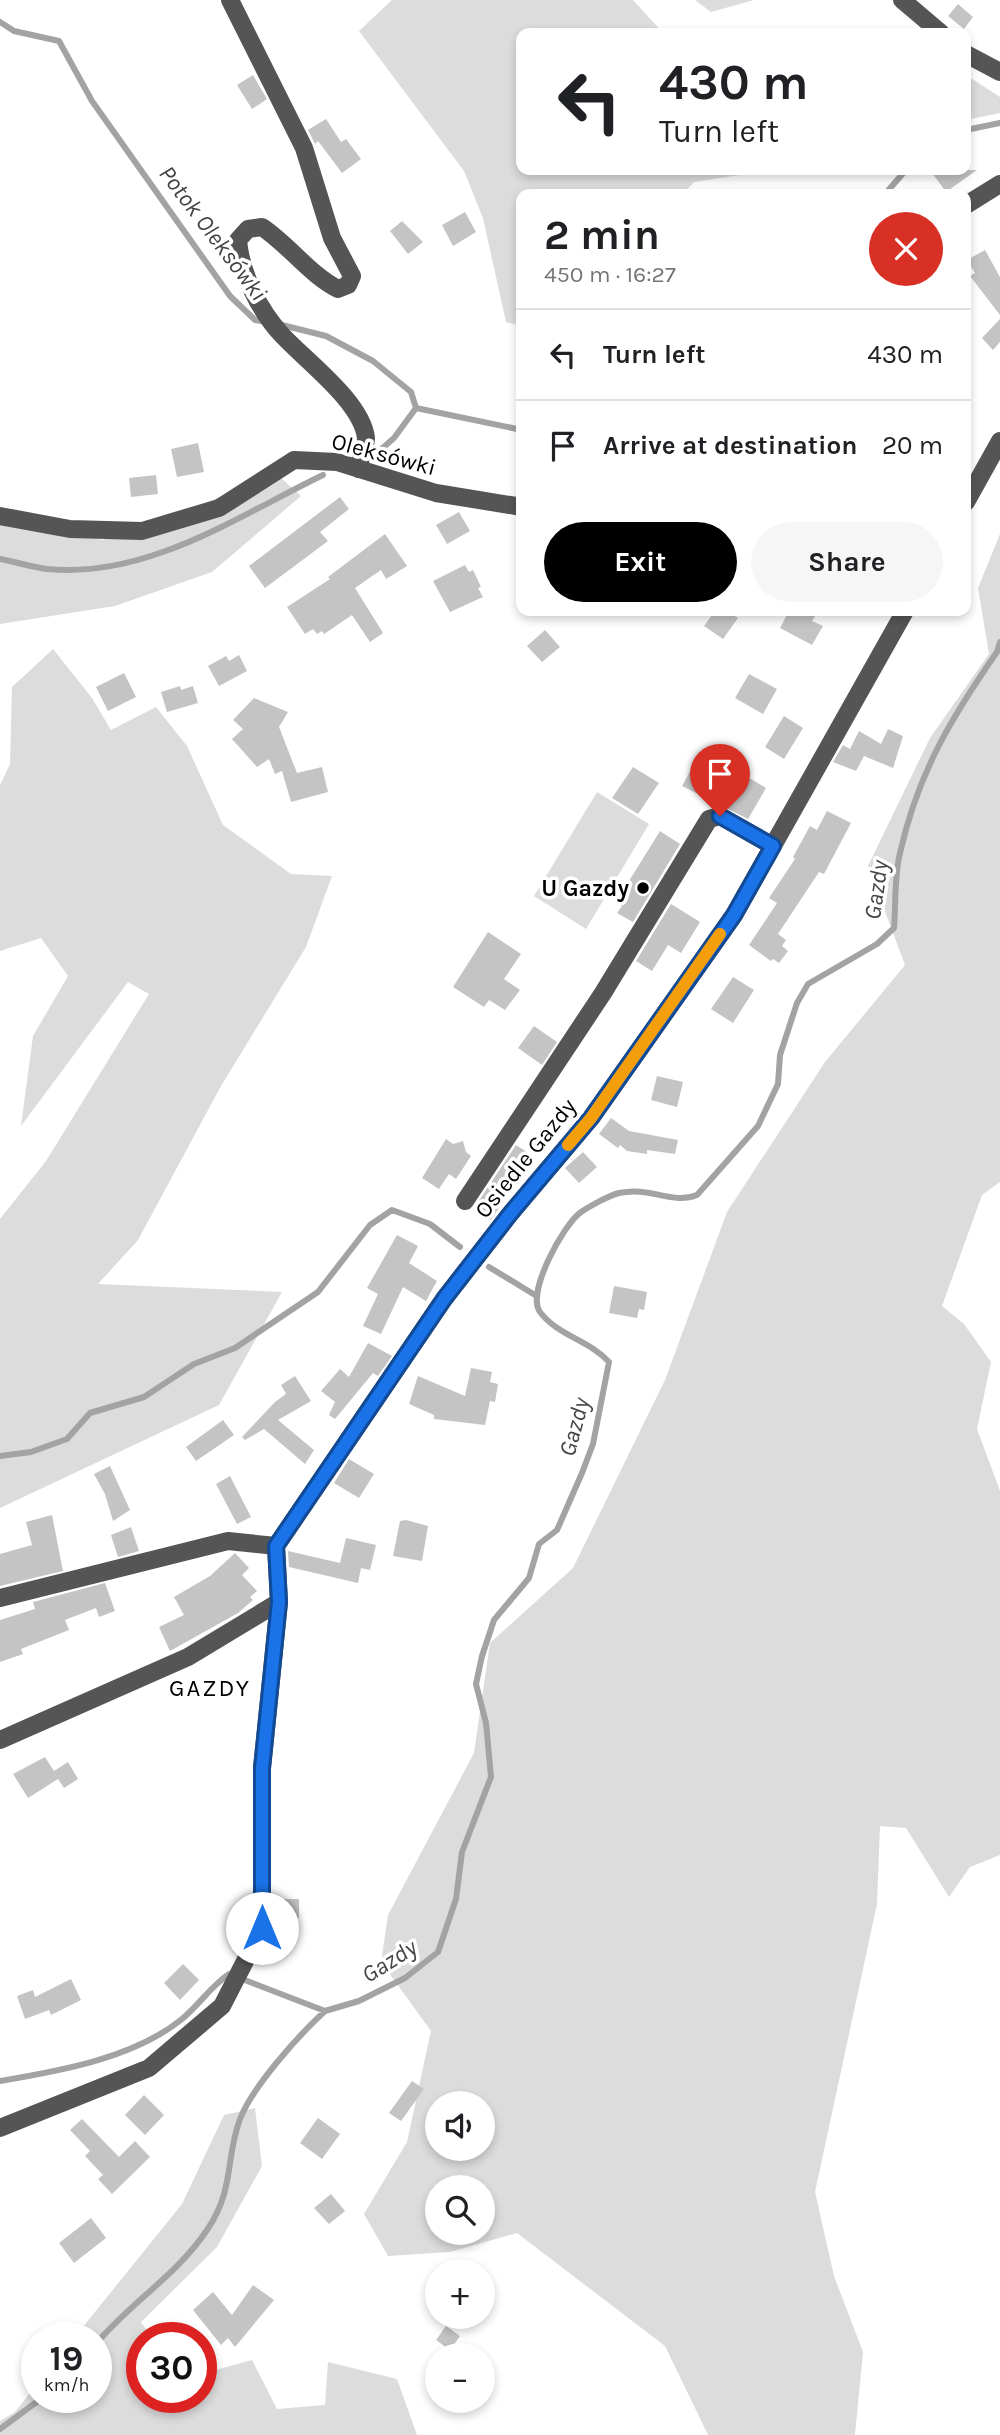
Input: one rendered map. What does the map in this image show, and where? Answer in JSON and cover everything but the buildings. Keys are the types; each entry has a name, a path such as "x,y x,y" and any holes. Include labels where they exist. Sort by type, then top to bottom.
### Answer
{"street":[{"path":"230,0 304,148 332,238 352,276 348,285 338,289 322,281 285,243 262,227 248,229 238,240 240,260 254,294 280,333 356,411 366,439 358,469"},
{"path":"902,0 935,28"},
{"path":"971,57 1000,72"},
{"path":"971,202 1000,184"},
{"path":"971,493 1000,441"},
{"name":"Oleksówki","path":"0,516 70,529 142,531 219,508 294,460 337,462 436,493 516,506"},
{"name":"Osiedle Gazdy","path":"276,1546 444,1299 615,1084 734,915 902,616"},
{"path":"465,1201 603,993 709,819 720,816 773,846"},
{"path":"0,1598 228,1541 276,1546 279,1602 262,1768 262,1928 222,2006 149,2068 0,2128"},
{"path":"0,1740 188,1657 279,1602"}],"shaded area":[{"path":"392,0 633,0 658,28 516,28 516,175 740,175 694,182 688,189 516,189 516,325 506,322 483,218 464,171 359,31"},
{"path":"695,0 754,0 711,12"},
{"path":"971,78 1000,97 1000,113 971,119"},
{"path":"279,476 301,496 212,572 115,606 0,624 0,515 102,540"},
{"path":"1000,534 1000,1182 982,1195 942,1306 964,1324 991,1362 977,1429 1000,1491 1000,1855 970,1867 949,1897 906,1828 880,1826 877,1904 815,2192 834,2276 863,2352 855,2435 708,2435 665,2346 517,2233 495,2239 495,2175 425,2175 425,2245 475,2245 450,2252 388,2256 364,2214 407,2142 431,2031 381,1962 388,1915 474,1753 490,1643 573,1568 665,1380 727,1212 825,1062 905,965 868,866 930,738 989,654 978,588"},
{"path":"53,649 92,698 111,730 156,707 187,746 223,825 291,874 332,876 306,947 221,1086 138,1240 98,1284 282,1292 219,1405 0,1508 0,1219 46,1161 149,994 128,982 21,1126 33,1036 68,976 41,938 0,951 0,785 10,764 12,687"},
{"path":"597,792 649,824 586,929 534,896"},
{"path":"255,2108 262,2166 217,2247 141,2322 126,2322 126,2413 217,2413 217,2370 252,2360 277,2409 325,2405 328,2362 397,2379 417,2435 0,2435 0,2421 15,2412 21,2404 21,2413 112,2413 112,2322 87,2322 182,2204 224,2115"}],"waterway":[{"name":"Potok Oleksówki","path":"0,22 14,31 59,41 92,101 230,296 255,320 268,322"},
{"name":"Potok Oleksówki","path":"971,129 1000,123"},
{"name":"Potok Oleksówki","path":"889,189 902,175"},
{"name":"Potok Oleksówki","path":"278,324 326,336 373,361 411,392 416,408 516,429"},
{"path":"378,452 394,438 416,408"},
{"path":"0,559 47,569 84,570 120,564 191,541 323,475"},
{"name":"Gazdy","path":"0,2081 96,2061 142,2044 182,2019 229,1974 325,2011 359,2001 405,1978 438,1952 456,1899 462,1852 491,1777 486,1723 476,1684 482,1656 494,1620 529,1578 539,1544 557,1530 582,1473 593,1444 609,1362 592,1348 556,1327 540,1312 537,1303 538,1290 548,1260 573,1219 610,1196 630,1191 679,1198 697,1195 758,1126 778,1084 780,1055 797,1003 808,984 877,944 894,928 898,862 916,797 938,747 997,652 1000,642"},
{"path":"0,1456 31,1452 67,1439 90,1413 144,1397 194,1364 235,1348 318,1292 370,1225 392,1210 430,1224 460,1247"},
{"path":"489,1267 535,1295"},
{"path":"112,2326 182,2261 207,2230 222,2201 235,2134 246,2106 277,2062 325,2011"},
{"path":"0,2429 22,2413"}],"slow traffic":[{"path":"568,1145 591,1118 720,934"}],"place":[{"name":"U Gazdy","path":"643,888"}],"district":[{"name":"GAZDY","path":"210,1688"}],"route":[{"path":"262,1928 262,1768 279,1602 276,1546 444,1299 510,1214 591,1118 734,915 773,846 720,816"}]}
